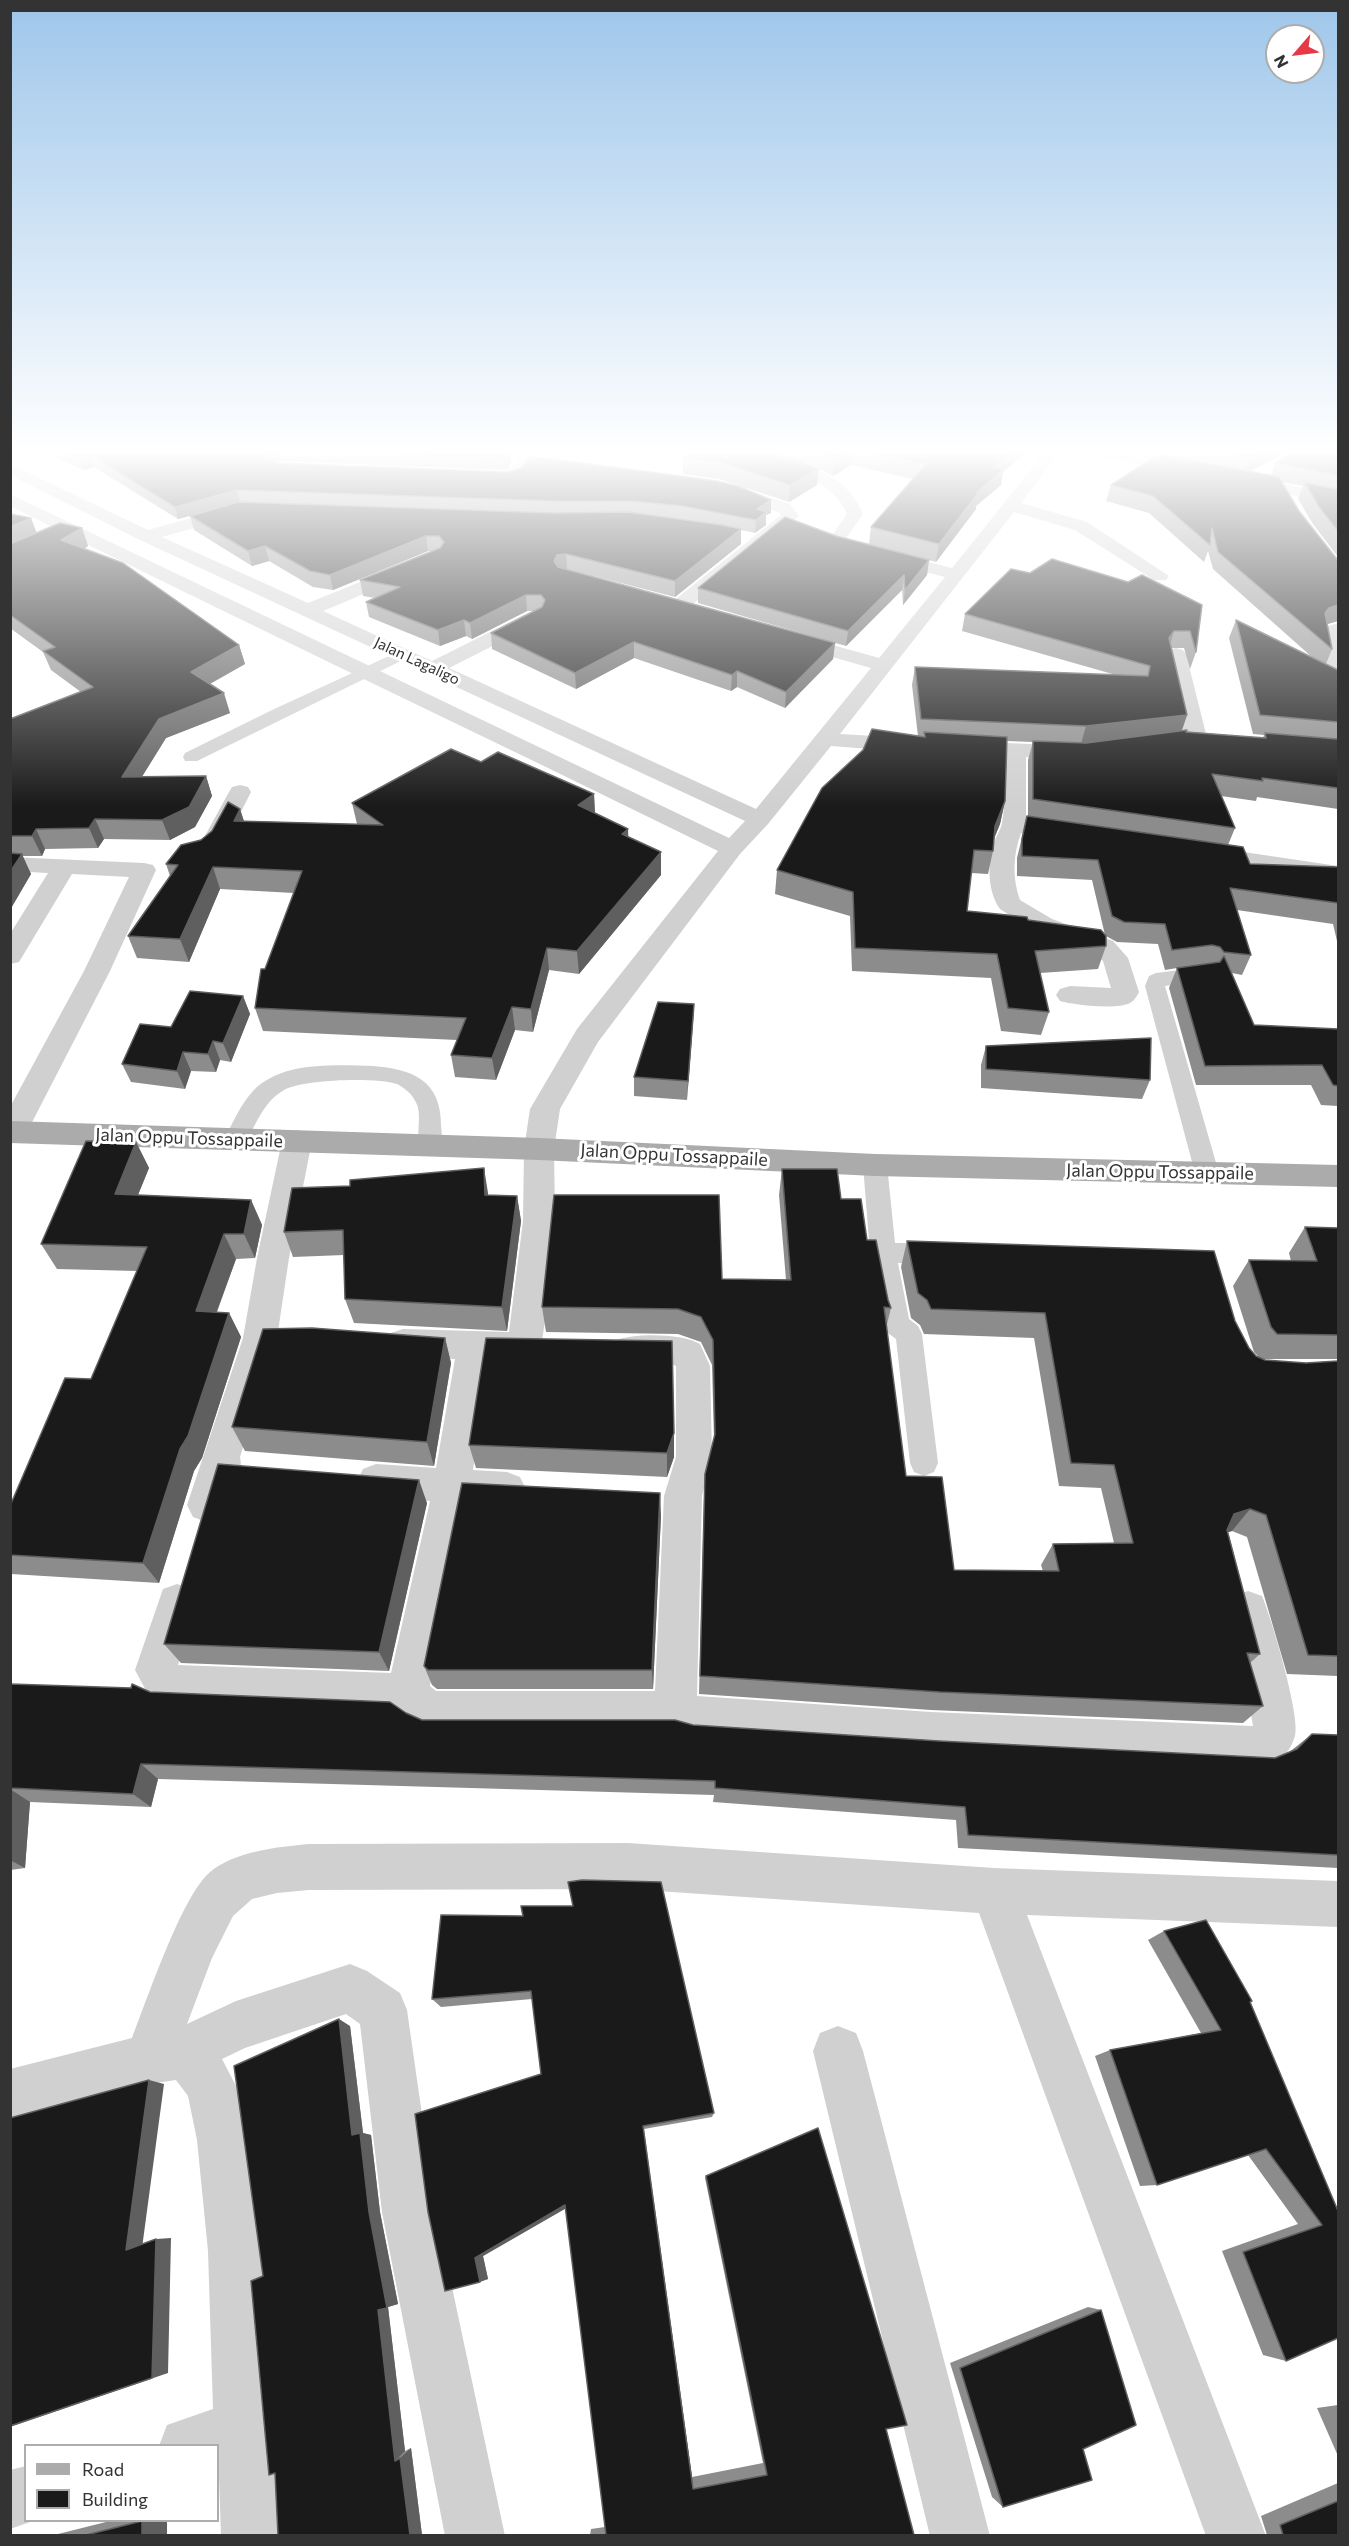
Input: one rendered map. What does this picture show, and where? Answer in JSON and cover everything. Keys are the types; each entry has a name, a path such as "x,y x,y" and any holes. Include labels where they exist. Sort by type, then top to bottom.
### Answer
{"main road":[{"name":"Jalan Oppu Tossappaile","path":"11,1132 539,1149 875,1165 1338,1176"}],"street":[{"name":"Jalan Lagaligo","path":"155,570 732,849"},
{"name":"Jalan Lagaligo","path":"220,570 760,819"},
{"path":"308,610 405,570"},
{"path":"702,613 673,604 719,570"},
{"path":"939,570 955,574"},
{"path":"524,1347 533,1288 539,1221 539,1149 545,1108 587,1036 732,849 760,819 825,739 958,570"},
{"path":"1150,570 1160,576"},
{"path":"433,668 535,617"},
{"path":"1338,629 1329,632 1338,674"},
{"path":"770,633 884,666"},
{"path":"1176,654 1186,740 1219,740"},
{"path":"825,739 1015,751 1094,752"},
{"path":"1015,751 1014,825 1010,832 1001,869 1009,904 1043,925 1104,947 1115,958 1126,992 1120,997 1070,995"},
{"path":"190,857 210,847 240,792"},
{"path":"1014,825 1095,838"},
{"path":"1176,849 1338,873"},
{"path":"10,864 63,868 154,867 11,1132"},
{"path":"10,956 63,868"},
{"path":"297,1141 273,1258 276,1337 222,1457 241,1470 216,1472 156,1670 166,1685 407,1695 430,1712 675,1712 693,1717 931,1733 1256,1748 1265,1746 1275,1733 1265,1673 1237,1573"},
{"path":"369,1340 559,1348"},
{"path":"407,1695 452,1486 474,1346"},
{"path":"594,1349 652,1351 674,1349 686,1351 692,1358 694,1457 668,1496 675,1712"},
{"path":"339,1478 542,1491"},
{"path":"162,2057 205,1920 225,1890 263,1872 309,1868 628,1866 994,1891 1338,1904"},
{"path":"994,1891 1236,2535"},
{"path":"10,2094 162,2057 236,2026 350,1988 383,2010 409,2212 475,2535"},
{"path":"838,2051 960,2535"},
{"path":"162,2057 195,2063 211,2086 223,2140 235,2251 242,2429 250,2535"},
{"path":"191,2444 242,2429"}],"lane":[{"path":"191,758 404,654"},
{"path":"1204,974 1163,978 1156,981 1155,987 1207,1173"},
{"path":"236,1139 255,1102 277,1083 292,1076 368,1074 400,1077 415,1085 428,1102 430,1146"},
{"path":"875,1165 884,1253 897,1325 909,1334 924,1464"},
{"path":"884,1253 966,1253"}],"building":[{"path":"10,570 133,570 239,645 191,672 224,693 159,719 122,777 206,776 189,807 162,820 95,819 89,828 36,829 32,836 10,836 10,719 93,687 43,651 55,647 10,615"},
{"path":"308,570 343,570 330,575"},
{"path":"385,570 568,570 835,643 786,692 737,671 732,675 634,642 575,673 491,633 542,607 545,600 541,595 526,595 470,623 464,620 438,630 366,602 400,587 360,580"},
{"path":"630,570 689,570 675,581"},
{"path":"720,570 921,570 905,590 904,575 848,631 698,588"},
{"path":"1010,570 1030,573 1035,570 1088,570 1128,582 1142,575 1202,605 1196,652 1190,631 1174,631 1169,638 1187,715 1086,726 921,719 915,667 1148,676 1150,666 965,614"},
{"path":"1239,570 1338,570 1338,605 1329,608 1325,613 1332,649"},
{"path":"1236,620 1338,670 1338,722 1260,715"},
{"path":"872,729 925,737 924,732 1007,737 1005,801 995,826 993,851 974,850 967,911 1027,917 1028,920 1101,930 1106,936 1106,946 1035,951 1049,1012 1008,1008 997,954 855,948 853,892 777,870 822,788 863,750"},
{"path":"1187,730 1186,732 1266,738 1265,733 1338,739 1338,788 1212,774 1235,828 1033,799 1033,741 1086,743"},
{"path":"451,749 481,762 498,752 594,794 578,805 628,829 622,834 661,852 577,951 547,948 531,1009 512,1007 492,1058 451,1055 466,1018 255,1008 261,969 265,969 302,871 213,867 180,939 128,936 178,865 166,864 181,845 201,840 212,831 228,802 240,809 234,821 383,825 352,803"},
{"path":"1027,816 1243,847 1250,864 1338,867 1338,903 1230,888 1251,955 1224,952 1220,947 1212,945 1172,950 1165,924 1124,922 1112,916 1098,860 1022,856 1022,839"},
{"path":"10,853 22,854 10,872"},
{"path":"1224,956 1254,1025 1338,1029 1338,1086 1333,1085 1322,1065 1205,1066 1177,968 1220,962"},
{"path":"190,991 243,996 223,1043 213,1041 208,1054 183,1052 177,1071 122,1064 140,1024 171,1027"},
{"path":"658,1002 694,1004 688,1081 634,1077"},
{"path":"1151,1038 1150,1080 986,1069 986,1046"},
{"path":"86,1141 136,1142 115,1194 251,1200 244,1234 224,1234 196,1311 229,1313 188,1436 180,1449 143,1563 10,1555 10,1506 65,1378 91,1379 147,1247 41,1244"},
{"path":"484,1168 485,1195 517,1196 502,1307 345,1299 343,1230 284,1232 292,1188 350,1186 350,1180"},
{"path":"782,1169 837,1169 841,1199 861,1199 867,1240 876,1240 891,1308 884,1307 906,1476 942,1477 954,1570 1059,1571 1053,1544 1133,1543 1114,1465 1071,1463 1045,1313 931,1309 927,1300 918,1293 907,1241 1214,1251 1235,1321 1249,1348 1256,1356 1265,1360 1306,1363 1338,1361 1338,1656 1308,1655 1266,1515 1250,1509 1234,1514 1227,1530 1260,1654 1247,1653 1263,1706 940,1692 700,1676 705,1474 715,1434 713,1340 701,1317 678,1309 542,1307 554,1195 719,1195 722,1279 791,1280"},
{"path":"1305,1227 1338,1228 1338,1335 1277,1334 1271,1327 1249,1260 1317,1261"},
{"path":"312,1328 445,1338 427,1442 232,1427 263,1329"},
{"path":"486,1338 672,1341 674,1433 667,1453 469,1445"},
{"path":"218,1464 419,1480 379,1652 164,1644"},
{"path":"462,1483 660,1493 652,1670 428,1670 424,1666"},
{"path":"10,1684 131,1688 132,1684 150,1692 390,1702 422,1720 675,1720 693,1725 939,1741 1275,1758 1297,1749 1312,1734 1338,1735 1338,1855 968,1835 965,1807 715,1788 715,1781 141,1764 133,1794 10,1788"},
{"path":"582,1880 661,1882 714,2113 643,2126 693,2489 767,2475 706,2176 818,2128 907,2425 886,2429 914,2535 606,2535 565,2205 475,2258 480,2282 445,2291 428,2212 415,2114 541,2074 531,1991 432,1999 441,1915 523,1916 521,1906 573,1906 568,1882"},
{"path":"1206,1920 1252,2001 1250,2002 1338,2211 1338,2338 1286,2361 1243,2252 1322,2225 1266,2149 1157,2185 1110,2050 1221,2030 1164,1931"},
{"path":"339,2019 352,2135 360,2133 369,2212 387,2308 378,2310 395,2461 400,2458 410,2535 278,2535 275,2473 269,2475 251,2281 263,2276 234,2066"},
{"path":"149,2080 126,2250 156,2239 152,2378 10,2426 10,2118"},
{"path":"1101,2310 1136,2425 1083,2449 1092,2480 1003,2507 960,2368"},
{"path":"1338,2501 1338,2535 1283,2535 1280,2525"},
{"path":"138,2522 142,2522 142,2535 86,2535"}]}
